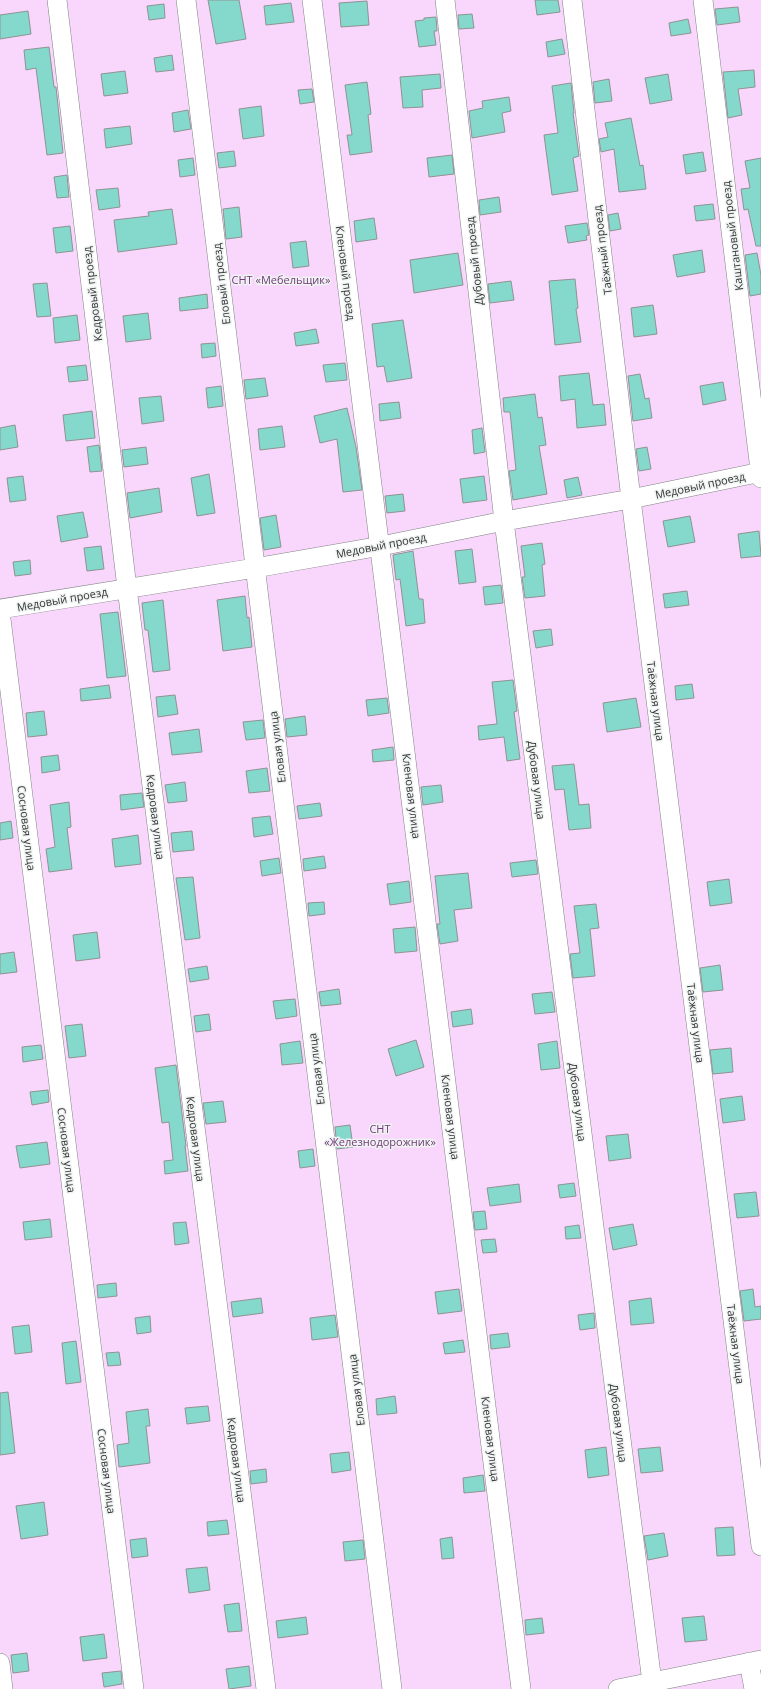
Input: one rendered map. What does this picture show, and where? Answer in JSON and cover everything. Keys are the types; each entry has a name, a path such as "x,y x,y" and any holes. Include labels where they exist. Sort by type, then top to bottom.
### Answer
{"street":[{"name":"Кедровый проезд","path":"57,0 127,588"},
{"name":"Еловый проезд","path":"186,0 255,568"},
{"name":"Кленовый проезд","path":"312,0 381,546"},
{"name":"Дубовый проезд","path":"445,0 504,521"},
{"name":"Таёжный проезд","path":"572,0 631,499"},
{"name":"Каштановый проезд","path":"703,0 761,474"},
{"name":"Медовый проезд","path":"0,610 381,546 504,521 631,499 761,474"},
{"name":"Таёжная улица","path":"631,499 761,1546"},
{"name":"Дубовая улица","path":"504,521 652,1682"},
{"name":"Кленовая улица","path":"381,546 521,1689"},
{"name":"Еловая улица","path":"255,568 392,1689"},
{"name":"Кедровая улица","path":"127,588 266,1689"},
{"name":"Сосновая улица","path":"0,610 134,1689"},
{"path":"618,1689 755,1661 754,1689"},
{"path":"0,1663 3,1689"}],"green space":[{"name":"СНТ «Железнодорожник»","path":"0,0 761,0 761,1689 0,1689"}],"building":[{"path":"208,0 239,0 246,39 216,44"},
{"path":"535,0 558,0 560,12 537,15"},
{"path":"367,1 369,25 341,27 339,3"},
{"path":"291,3 294,22 266,25 264,6"},
{"path":"164,4 165,18 149,20 147,6"},
{"path":"738,7 740,22 717,25 715,9"},
{"path":"28,11 31,34 0,39 0,15"},
{"path":"472,14 474,28 459,29 458,15"},
{"path":"436,17 437,31 434,31 436,45 419,47 415,21 424,20 424,18"},
{"path":"688,19 691,33 671,36 669,23"},
{"path":"562,39 565,54 548,57 546,42"},
{"path":"49,47 54,87 56,87 63,153 47,155 36,68 26,70 24,50"},
{"path":"172,55 174,70 156,72 154,58"},
{"path":"754,70 755,87 738,89 742,115 728,118 723,72"},
{"path":"125,71 128,93 104,96 101,74"},
{"path":"440,74 441,88 422,90 423,107 403,108 400,77"},
{"path":"668,74 672,100 650,104 645,78"},
{"path":"609,79 612,101 595,103 593,82"},
{"path":"367,82 371,114 368,115 372,152 350,155 347,135 352,135 345,85"},
{"path":"571,83 573,113 579,156 573,158 578,191 552,195 544,135 558,133 552,86"},
{"path":"312,89 314,102 300,104 298,90"},
{"path":"509,97 511,111 502,113 505,132 472,138 469,111 483,108 482,101"},
{"path":"261,106 264,136 243,139 239,109"},
{"path":"188,110 191,129 174,132 172,113"},
{"path":"631,118 640,166 643,165 646,189 619,192 614,149 601,152 599,139 608,137 605,123"},
{"path":"130,126 132,144 106,148 104,129"},
{"path":"234,151 236,166 219,168 217,153"},
{"path":"703,152 706,171 686,174 683,155"},
{"path":"452,155 454,174 429,177 427,158"},
{"path":"193,158 195,175 180,177 178,160"},
{"path":"761,158 761,246 756,246 748,209 744,210 741,189 750,188 745,161"},
{"path":"67,175 69,197 57,198 54,177"},
{"path":"118,188 120,207 99,210 96,190"},
{"path":"499,197 501,212 480,215 479,200"},
{"path":"713,204 715,219 696,221 694,206"},
{"path":"239,207 242,237 226,239 223,209"},
{"path":"172,209 177,244 118,252 114,220 149,216 148,212"},
{"path":"618,213 621,229 610,231 608,215"},
{"path":"374,218 377,239 356,242 354,221"},
{"path":"587,223 589,235 586,236 587,240 568,243 565,226"},
{"path":"70,226 73,251 56,253 53,228"},
{"path":"306,241 309,266 293,268 290,243"},
{"path":"702,250 705,272 677,277 673,255"},
{"path":"458,253 463,285 414,293 410,260"},
{"path":"757,253 761,275 761,294 750,296 745,255"},
{"path":"575,279 578,308 576,309 581,342 555,345 549,281"},
{"path":"511,281 514,300 490,303 488,284"},
{"path":"47,283 51,316 37,317 33,284"},
{"path":"207,294 208,308 180,311 179,298"},
{"path":"653,305 657,334 634,337 631,308"},
{"path":"148,313 151,339 126,342 123,316"},
{"path":"77,315 80,340 55,343 53,318"},
{"path":"403,320 412,378 387,382 384,366 377,367 372,324"},
{"path":"316,329 319,343 296,346 294,333"},
{"path":"215,343 216,356 202,358 201,344"},
{"path":"345,363 347,380 326,382 323,365"},
{"path":"86,365 88,380 69,382 67,367"},
{"path":"589,373 593,405 604,404 606,425 577,428 575,399 561,401 559,376"},
{"path":"640,374 645,399 649,398 652,418 633,421 628,376"},
{"path":"265,378 268,396 246,399 244,380"},
{"path":"723,382 726,400 703,405 700,386"},
{"path":"221,386 223,406 208,408 206,388"},
{"path":"535,394 538,418 542,417 546,445 539,446 547,494 513,500 509,471 516,470 510,412 504,412 503,398"},
{"path":"161,396 164,421 142,424 139,398"},
{"path":"399,402 401,418 380,421 379,404"},
{"path":"347,408 356,447 362,490 343,492 337,439 320,443 314,416"},
{"path":"92,411 95,438 66,441 63,415"},
{"path":"15,425 18,447 0,450 0,428"},
{"path":"282,426 285,447 260,450 258,429"},
{"path":"482,428 485,452 474,454 472,430"},
{"path":"99,445 102,471 90,472 87,447"},
{"path":"146,447 148,464 124,467 122,450"},
{"path":"647,447 651,469 639,471 636,449"},
{"path":"209,474 215,513 197,516 191,478"},
{"path":"23,476 26,500 10,502 7,478"},
{"path":"484,476 487,500 463,503 460,479"},
{"path":"578,477 582,495 567,498 564,480"},
{"path":"159,488 162,512 130,518 127,493"},
{"path":"403,494 405,511 387,513 385,496"},
{"path":"83,512 88,537 61,542 57,516"},
{"path":"276,515 281,547 264,550 260,518"},
{"path":"690,516 695,542 668,547 663,521"},
{"path":"759,531 761,556 741,558 738,534"},
{"path":"542,543 545,564 542,565 545,596 525,598 522,577 525,577 521,546"},
{"path":"101,546 104,569 87,571 84,548"},
{"path":"472,549 476,582 459,584 455,551"},
{"path":"413,551 419,599 423,599 425,623 406,626 400,579 396,580 393,555"},
{"path":"30,560 31,574 15,576 13,562"},
{"path":"501,585 503,603 485,605 483,587"},
{"path":"687,591 689,605 665,608 663,594"},
{"path":"245,596 252,647 223,651 217,600"},
{"path":"163,600 170,670 153,672 148,630 145,630 142,603"},
{"path":"118,612 126,676 107,678 100,614"},
{"path":"551,629 553,645 536,648 533,631"},
{"path":"513,680 517,711 514,712 520,759 507,761 504,737 479,740 478,726 497,724 492,682"},
{"path":"692,684 694,698 676,700 675,686"},
{"path":"109,685 111,698 81,701 80,689"},
{"path":"175,695 178,714 158,717 156,697"},
{"path":"387,698 389,713 368,716 366,700"},
{"path":"636,698 641,727 607,732 603,703"},
{"path":"44,711 47,735 28,737 26,713"},
{"path":"305,716 307,735 287,737 285,719"},
{"path":"263,720 265,738 246,740 243,722"},
{"path":"199,729 202,752 172,755 169,733"},
{"path":"393,747 394,760 373,762 372,750"},
{"path":"58,755 60,770 42,773 41,757"},
{"path":"574,764 579,805 589,804 591,828 569,830 564,789 555,790 552,766"},
{"path":"267,768 270,791 249,793 246,771"},
{"path":"185,782 187,801 168,803 165,785"},
{"path":"441,785 443,802 423,805 421,787"},
{"path":"142,793 144,807 121,810 120,795"},
{"path":"69,802 71,827 67,828 72,869 49,872 46,849 55,847 50,805"},
{"path":"320,803 322,816 299,819 297,806"},
{"path":"270,816 273,834 254,837 252,818"},
{"path":"11,821 13,838 0,840 0,823"},
{"path":"192,831 194,850 173,852 171,833"},
{"path":"138,835 141,864 115,867 112,839"},
{"path":"324,856 326,868 304,871 303,859"},
{"path":"279,858 281,873 262,876 260,861"},
{"path":"536,860 538,874 512,877 510,863"},
{"path":"468,873 472,908 454,910 458,941 440,944 437,924 440,924 435,876"},
{"path":"193,877 200,938 185,940 176,878"},
{"path":"729,879 732,903 710,906 707,882"},
{"path":"409,881 411,902 390,905 387,884"},
{"path":"324,902 325,914 309,916 308,903"},
{"path":"596,904 599,928 590,929 595,976 573,978 570,954 580,953 574,906"},
{"path":"415,927 417,951 395,953 393,929"},
{"path":"97,932 100,958 76,961 73,935"},
{"path":"14,952 17,972 0,974 0,954"},
{"path":"720,965 723,990 703,992 700,968"},
{"path":"207,966 209,979 190,982 188,969"},
{"path":"339,989 341,1004 321,1006 319,992"},
{"path":"552,992 555,1012 535,1014 532,994"},
{"path":"295,999 297,1016 276,1019 273,1001"},
{"path":"471,1009 473,1024 453,1027 451,1012"},
{"path":"209,1014 211,1030 196,1032 194,1016"},
{"path":"82,1024 86,1056 69,1058 65,1026"},
{"path":"416,1040 424,1067 396,1076 388,1049"},
{"path":"300,1041 303,1063 282,1065 280,1044"},
{"path":"557,1041 560,1068 541,1070 538,1044"},
{"path":"41,1045 43,1059 23,1062 22,1047"},
{"path":"731,1048 733,1072 713,1074 710,1050"},
{"path":"176,1065 188,1171 165,1174 164,1161 173,1160 169,1122 162,1123 155,1068"},
{"path":"48,1090 49,1102 32,1105 30,1092"},
{"path":"742,1096 745,1120 723,1123 720,1099"},
{"path":"223,1101 226,1122 206,1124 203,1103"},
{"path":"350,1125 353,1147 337,1149 335,1127"},
{"path":"628,1134 631,1158 609,1161 606,1136"},
{"path":"47,1142 50,1164 20,1168 16,1146"},
{"path":"313,1149 315,1166 300,1168 298,1151"},
{"path":"574,1183 576,1196 560,1198 558,1185"},
{"path":"519,1184 521,1202 490,1206 487,1188"},
{"path":"756,1192 759,1216 737,1218 734,1194"},
{"path":"485,1211 487,1229 475,1230 473,1212"},
{"path":"50,1219 52,1237 25,1240 23,1222"},
{"path":"186,1222 189,1243 175,1245 173,1223"},
{"path":"633,1224 637,1245 613,1250 609,1228"},
{"path":"579,1225 581,1238 566,1239 565,1227"},
{"path":"495,1239 497,1252 483,1253 481,1240"},
{"path":"116,1283 117,1296 98,1298 97,1285"},
{"path":"459,1289 462,1311 438,1314 435,1292"},
{"path":"753,1289 755,1307 761,1306 761,1319 744,1321 740,1291"},
{"path":"261,1298 263,1313 233,1317 231,1302"},
{"path":"651,1298 654,1323 631,1325 629,1301"},
{"path":"594,1313 595,1328 580,1330 578,1315"},
{"path":"335,1315 338,1337 312,1340 310,1318"},
{"path":"150,1316 151,1332 137,1334 135,1318"},
{"path":"29,1325 32,1352 15,1354 12,1327"},
{"path":"508,1333 510,1347 491,1349 490,1335"},
{"path":"463,1340 465,1352 445,1354 443,1343"},
{"path":"76,1341 81,1382 66,1384 62,1343"},
{"path":"119,1352 121,1365 108,1366 106,1353"},
{"path":"8,1392 15,1453 0,1455 0,1393"},
{"path":"395,1396 397,1413 377,1415 376,1399"},
{"path":"208,1406 210,1421 187,1424 185,1408"},
{"path":"148,1409 150,1426 146,1426 150,1463 119,1467 117,1445 129,1443 126,1412"},
{"path":"606,1447 609,1475 588,1478 585,1450"},
{"path":"660,1447 663,1471 641,1473 638,1449"},
{"path":"349,1452 351,1470 332,1473 330,1454"},
{"path":"266,1469 267,1482 251,1484 250,1471"},
{"path":"483,1475 485,1491 464,1493 463,1478"},
{"path":"44,1502 48,1535 21,1539 16,1506"},
{"path":"227,1520 229,1534 208,1536 207,1522"},
{"path":"733,1527 735,1555 717,1556 715,1528"},
{"path":"664,1533 668,1556 648,1560 644,1536"},
{"path":"452,1537 454,1558 442,1559 440,1539"},
{"path":"146,1538 148,1556 132,1558 130,1540"},
{"path":"363,1540 365,1559 345,1561 343,1542"},
{"path":"207,1567 210,1590 189,1593 186,1569"},
{"path":"239,1603 242,1631 228,1632 224,1605"},
{"path":"704,1616 707,1640 685,1642 682,1618"},
{"path":"306,1617 308,1634 278,1638 276,1621"},
{"path":"542,1618 544,1633 526,1635 525,1620"},
{"path":"104,1634 107,1658 83,1661 80,1637"},
{"path":"27,1653 29,1671 13,1673 11,1655"},
{"path":"249,1666 251,1686 229,1689 226,1669"},
{"path":"121,1671 122,1684 104,1687 102,1673"}],"park label":[{"name":"СНТ «Мебельщик»","path":"281,279"}]}
